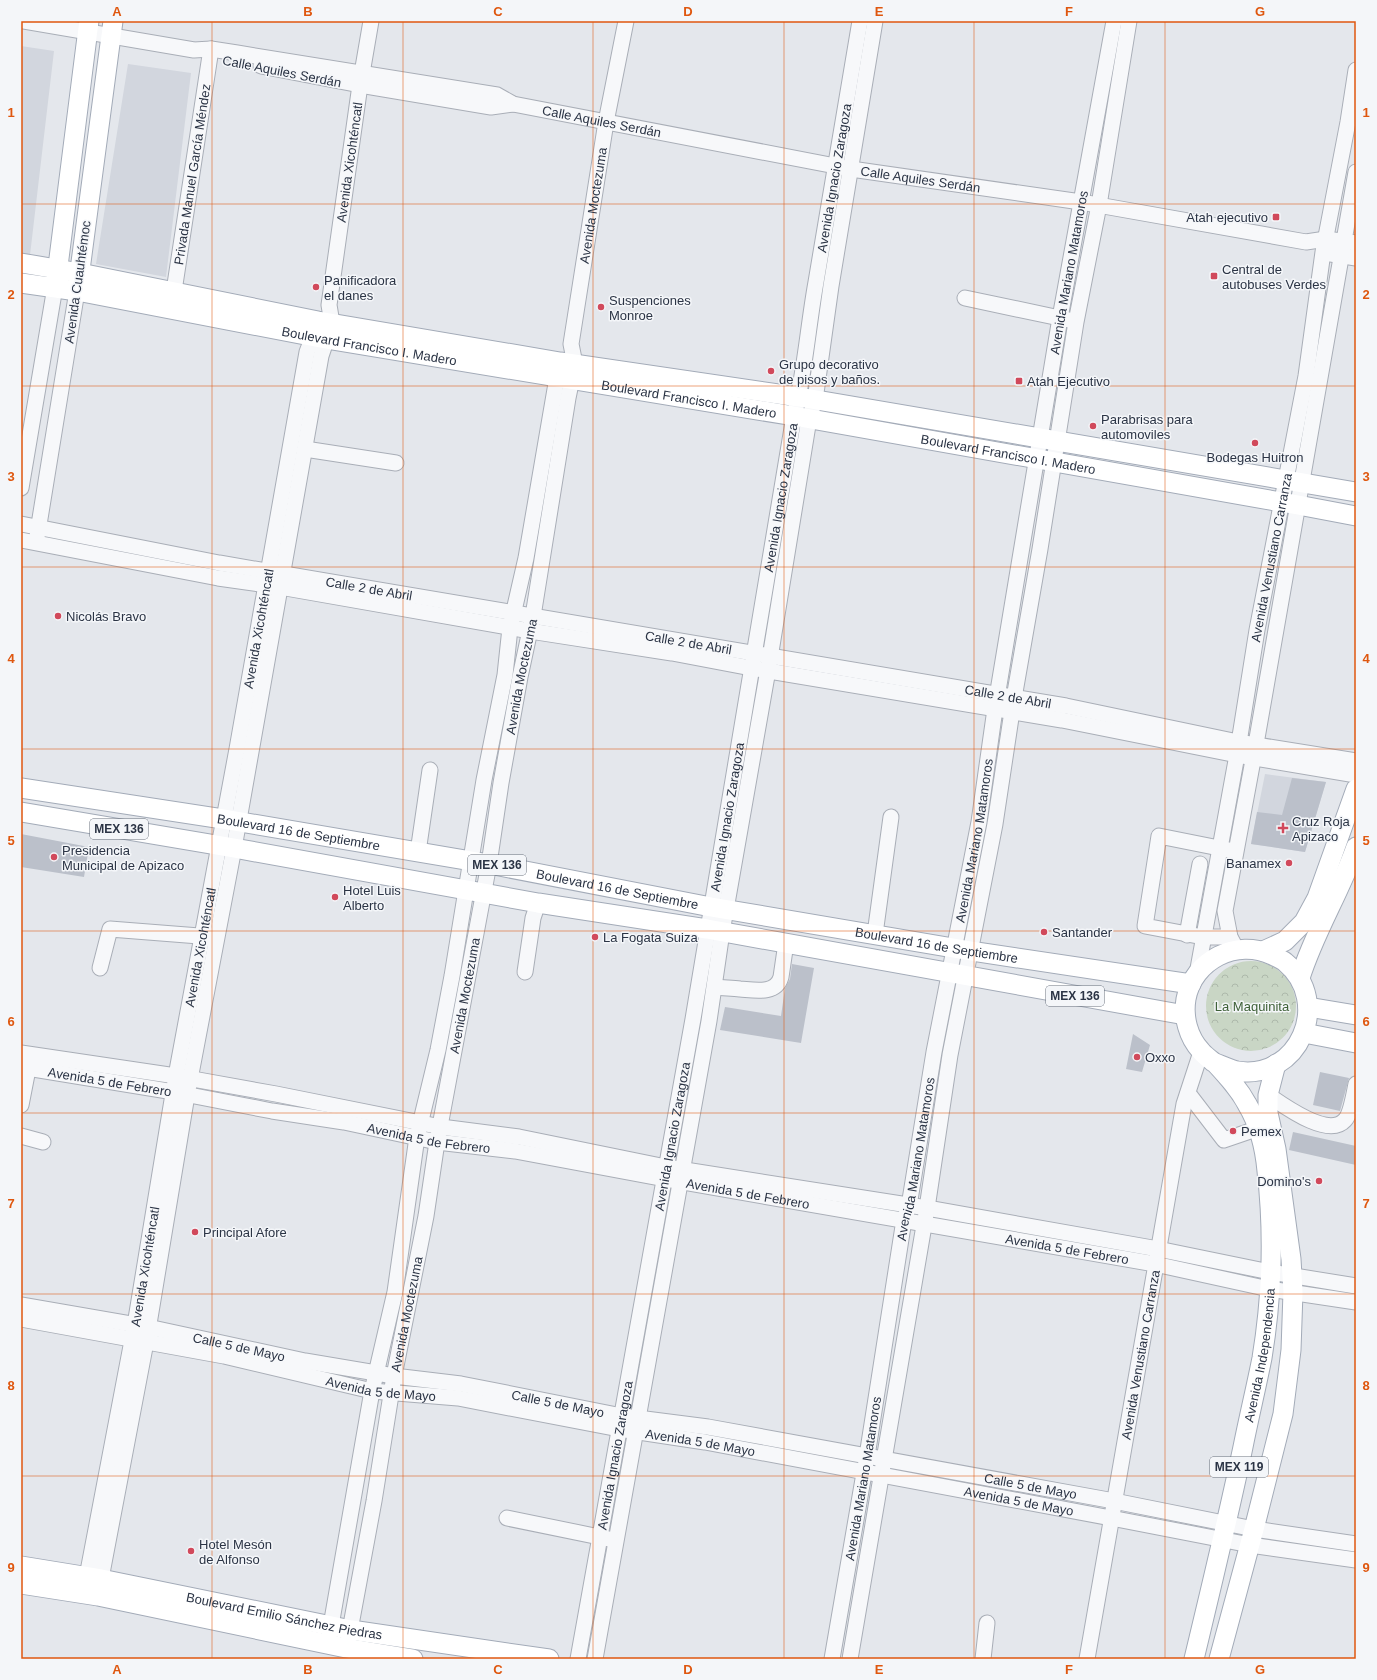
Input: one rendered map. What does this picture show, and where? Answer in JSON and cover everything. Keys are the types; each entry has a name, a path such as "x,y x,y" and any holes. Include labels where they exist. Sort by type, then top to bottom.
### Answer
{"main road":[{"name":"Avenida Cuauhtémoc","path":"57,278 88,26"},
{"name":"Avenida Cuauhtémoc","path":"77,291 111,28"},
{"name":"Boulevard Francisco I. Madero","path":"21,263 57,278 77,291 324,325"},
{"name":"Boulevard Francisco I. Madero","path":"21,283 80,273 174,291 324,325 566,370 802,418 1290,503 1356,516"},
{"name":"Boulevard Francisco I. Madero","path":"566,370 807,398 1356,492"},
{"name":"Boulevard 16 de Septiembre","path":"21,788 231,820 489,864 719,908 963,950 1194,979"},
{"path":"1262,951 1285,941 1304,922 1316,898 1356,789"},
{"name":"Boulevard 16 de Septiembre","path":"21,812 226,846 538,903 715,930 1185,1015"},
{"path":"1300,978 1306,957 1348,869 1356,847"},
{"path":"1233,943 1250,949 1262,951 1284,961 1300,978 1306,992 1308,1007 1308,1020 1304,1033 1297,1045 1287,1056 1276,1064 1263,1069 1250,1071 1237,1071 1225,1068 1207,1057 1193,1041 1185,1015 1186,999 1194,979 1208,963 1233,943"},
{"path":"1308,1007 1356,1015"},
{"path":"1304,1033 1356,1043"},
{"name":"Avenida Independencia","path":"1207,1057 1234,1083 1265,1126 1282,1192 1293,1284 1291,1350 1283,1414 1219,1659"},
{"name":"Avenida Independencia","path":"1194,1659 1225,1531 1262,1357 1272,1250 1268,1172 1264,1147 1265,1126 1268,1095 1276,1064"},
{"name":"Boulevard Emilio Sánchez Piedras","path":"21,1566 92,1586 349,1639 413,1659"},
{"name":"Boulevard Emilio Sánchez Piedras","path":"21,1584 92,1586"},
{"name":"Boulevard Emilio Sánchez Piedras","path":"349,1639 550,1659"}],"street":[{"name":"Calle Aquiles Serdán","path":"24,21 111,28 210,54 361,79 496,95 513,104 844,168 1081,202 1324,246 1347,246 1356,258"},
{"name":"Avenida Xicohténcatl","path":"92,1586 155,1248 180,1093 176,1076 187,1014 202,936 226,846 302,421 308,352 324,325 371,21"},
{"name":"Avenida Moctezuma","path":"330,1635 372,1391 395,1292 419,1130 438,1050 452,976 484,780 505,675 510,628 515,613 526,558 542,460 566,370 571,344 606,122 626,21"},
{"name":"Avenida Ignacio Zaragoza","path":"719,908 752,661 770,557 831,286 860,21"},
{"name":"Avenida Ignacio Zaragoza","path":"807,398 816,283 844,168 872,42 875,21"},
{"name":"Avenida Mariano Matamoros","path":"1050,440 1060,318 1114,21"},
{"name":"Avenida Mariano Matamoros","path":"963,950 979,822 1023,545 1046,460 1076,322 1098,205 1129,21"},
{"path":"857,40 872,42"},
{"name":"Privada Manuel García Méndez","path":"174,291 210,54"},
{"name":"Avenida Venustiano Carranza","path":"1313,377 1324,246 1339,168 1352,122 1356,70"},
{"path":"1104,78 1119,81"},
{"path":"1339,168 1356,171"},
{"name":"Avenida Venustiano Carranza","path":"1233,943 1225,911 1275,632 1293,482 1313,377 1347,246 1356,171"},
{"name":"Avenida Cuauhtémoc","path":"21,488 57,278"},
{"path":"816,283 831,286"},
{"name":"Avenida Cuauhtémoc","path":"38,535 77,291"},
{"path":"965,298 1076,322"},
{"name":"Avenida Moctezuma","path":"349,1639 374,1501 394,1376 426,1216 437,1142 484,893 501,783 520,677 534,616 558,463 566,370"},
{"name":"Avenida Ignacio Zaragoza","path":"578,1659 666,1173 680,1086 693,1019 715,930 769,663 786,559 802,418"},
{"name":"Avenida Xicohténcatl","path":"288,499 305,449 302,421"},
{"path":"305,449 396,463"},
{"path":"542,460 558,463"},
{"name":"Avenida Mariano Matamoros","path":"832,1659 934,1052 958,974 995,824 1013,705 1040,549 1046,460"},
{"name":"Avenida Venustiano Carranza","path":"1194,979 1238,748 1257,630 1290,503"},
{"name":"Calle 2 de Abril","path":"21,524 38,535 168,561 218,578 274,579"},
{"name":"Calle 2 de Abril","path":"21,540 38,535"},
{"path":"1023,545 1040,549"},
{"path":"770,557 786,559"},
{"path":"526,558 542,561"},
{"name":"Calle 2 de Abril","path":"168,561 219,563 274,579 365,595 440,600 534,616 606,635 1064,713 1238,748 1356,761"},
{"path":"218,578 219,563"},
{"name":"Calle 2 de Abril","path":"365,595 436,616 530,631 606,635"},
{"path":"436,616 440,600"},
{"path":"1011,618 1027,621"},
{"path":"1257,630 1275,632"},
{"path":"505,675 520,677"},
{"name":"Calle 2 de Abril","path":"1254,750 1356,775"},
{"path":"418,852 430,770"},
{"path":"484,780 501,783"},
{"path":"875,934 891,817"},
{"path":"979,822 995,824"},
{"path":"1233,943 1144,926 1159,836 1236,851"},
{"path":"1193,843 1192,853 1194,859 1200,864 1215,869"},
{"name":"Avenida Xicohténcatl","path":"180,1093 191,1079 217,938 226,846"},
{"path":"1187,935 1200,864"},
{"path":"525,972 538,903"},
{"path":"100,968 110,929 217,938"},
{"name":"Avenida Ignacio Zaragoza","path":"595,1659 715,987 715,930"},
{"path":"715,987 760,991 774,987 780,982 786,944"},
{"name":"Avenida Mariano Matamoros","path":"850,1659 927,1208 950,1055 958,974"},
{"path":"452,976 467,977"},
{"path":"187,1014 202,1017"},
{"path":"693,1019 709,1021"},
{"path":"438,1050 454,1051"},
{"path":"934,1052 950,1055"},
{"name":"Avenida Venustiano Carranza","path":"1087,1659 1184,1104 1188,1092 1207,1057"},
{"path":"21,1105 25,1061"},
{"name":"Avenida 5 de Febrero","path":"25,1061 97,1081 180,1093 272,1111 346,1115"},
{"name":"Avenida 5 de Febrero","path":"25,1061 101,1065 176,1076 276,1094 346,1115 419,1130 441,1127 519,1137 587,1157 666,1173 907,1213 924,1224 1155,1264 1293,1284 1356,1286"},
{"path":"97,1081 101,1065"},
{"path":"1268,1095 1292,1111 1321,1124 1332,1126 1339,1125 1346,1119 1356,1084"},
{"path":"680,1086 696,1090"},
{"path":"1188,1092 1224,1140 1265,1126"},
{"path":"272,1111 276,1094"},
{"name":"Avenida 5 de Febrero","path":"419,1130 437,1142 515,1152 587,1157"},
{"path":"21,1136 43,1142"},
{"path":"515,1152 519,1137"},
{"name":"Avenida 5 de Febrero","path":"907,1213 927,1208 1158,1249 1270,1281"},
{"path":"407,1212 426,1216"},
{"path":"1036,1243 1039,1228"},
{"name":"Avenida 5 de Febrero","path":"1293,1284 1356,1302"},
{"path":"395,1292 411,1294"},
{"name":"Calle 5 de Mayo","path":"21,1305 140,1333 225,1349 304,1367 394,1376 459,1391 637,1425 708,1427 1114,1501 1225,1531"},
{"path":"21,1319 140,1333"},
{"path":"886,1334 904,1337"},
{"name":"Avenida 5 de Mayo","path":"304,1367 372,1391 392,1393 459,1391"},
{"name":"Avenida 5 de Mayo","path":"637,1425 705,1442 864,1473 1111,1518 1225,1531 1356,1560"},
{"path":"705,1442 708,1427"},
{"path":"783,1457 786,1441"},
{"path":"947,1487 950,1471"},
{"path":"1022,1501 1025,1485"},
{"path":"353,1500 374,1501"},
{"path":"507,1518 616,1540"},
{"path":"1252,1537 1356,1544"},
{"path":"844,1587 861,1589"},
{"path":"983,1659 987,1623"}],"shaded area":[{"path":"21,46 54,51 30,255 21,253"},
{"path":"128,64 191,73 166,277 96,264"},
{"name":"Cruz Roja Apizaco","path":"1265,774 1326,782 1305,852 1251,844"}],"green space":[{"name":"La Maquinita","path":"1242,961 1260,961 1276,968 1289,981 1296,997 1296,1015 1289,1031 1276,1044 1260,1051 1242,1051 1226,1044 1213,1031 1206,1015 1206,997 1213,981 1226,968"}],"building":[{"name":"Cruz Roja Apizaco","path":"1292,778 1326,782 1305,852 1251,844 1257,812 1282,815"},
{"name":"Presidencia Municipal de Apizaco","path":"21,834 89,847 84,877 21,867"},
{"path":"792,964 814,968 801,1043 720,1030 725,1007 781,1016 785,988 790,979"},
{"name":"Oxxo","path":"1133,1034 1150,1045 1142,1072 1126,1069"},
{"path":"1320,1072 1349,1078 1340,1111 1313,1105"},
{"path":"1293,1132 1356,1146 1356,1165 1289,1150"}],"place":[{"name":"Atah ejecutivo","path":"1276,217"},
{"name":"Central de autobuses Verdes","path":"1214,276"},
{"name":"Panificadora el danes","path":"316,287"},
{"name":"Suspenciones Monroe","path":"601,307"},
{"name":"Grupo decorativo de pisos y baños.","path":"771,371"},
{"name":"Atah Ejecutivo","path":"1019,381"},
{"name":"Parabrisas para automoviles","path":"1093,426"},
{"name":"Bodegas Huitron","path":"1255,443"},
{"name":"Nicolás Bravo","path":"58,616"},
{"name":"Cruz Roja Apizaco","path":"1283,828"},
{"name":"Presidencia Municipal de Apizaco","path":"54,857"},
{"name":"Banamex","path":"1289,863"},
{"name":"Hotel Luis Alberto","path":"335,897"},
{"name":"Santander","path":"1044,932"},
{"name":"La Fogata Suiza","path":"595,937"},
{"name":"Oxxo","path":"1137,1057"},
{"name":"Pemex","path":"1233,1131"},
{"name":"Domino's","path":"1319,1181"},
{"name":"Principal Afore","path":"195,1232"},
{"name":"Hotel Mesón de Alfonso","path":"191,1551"}]}
